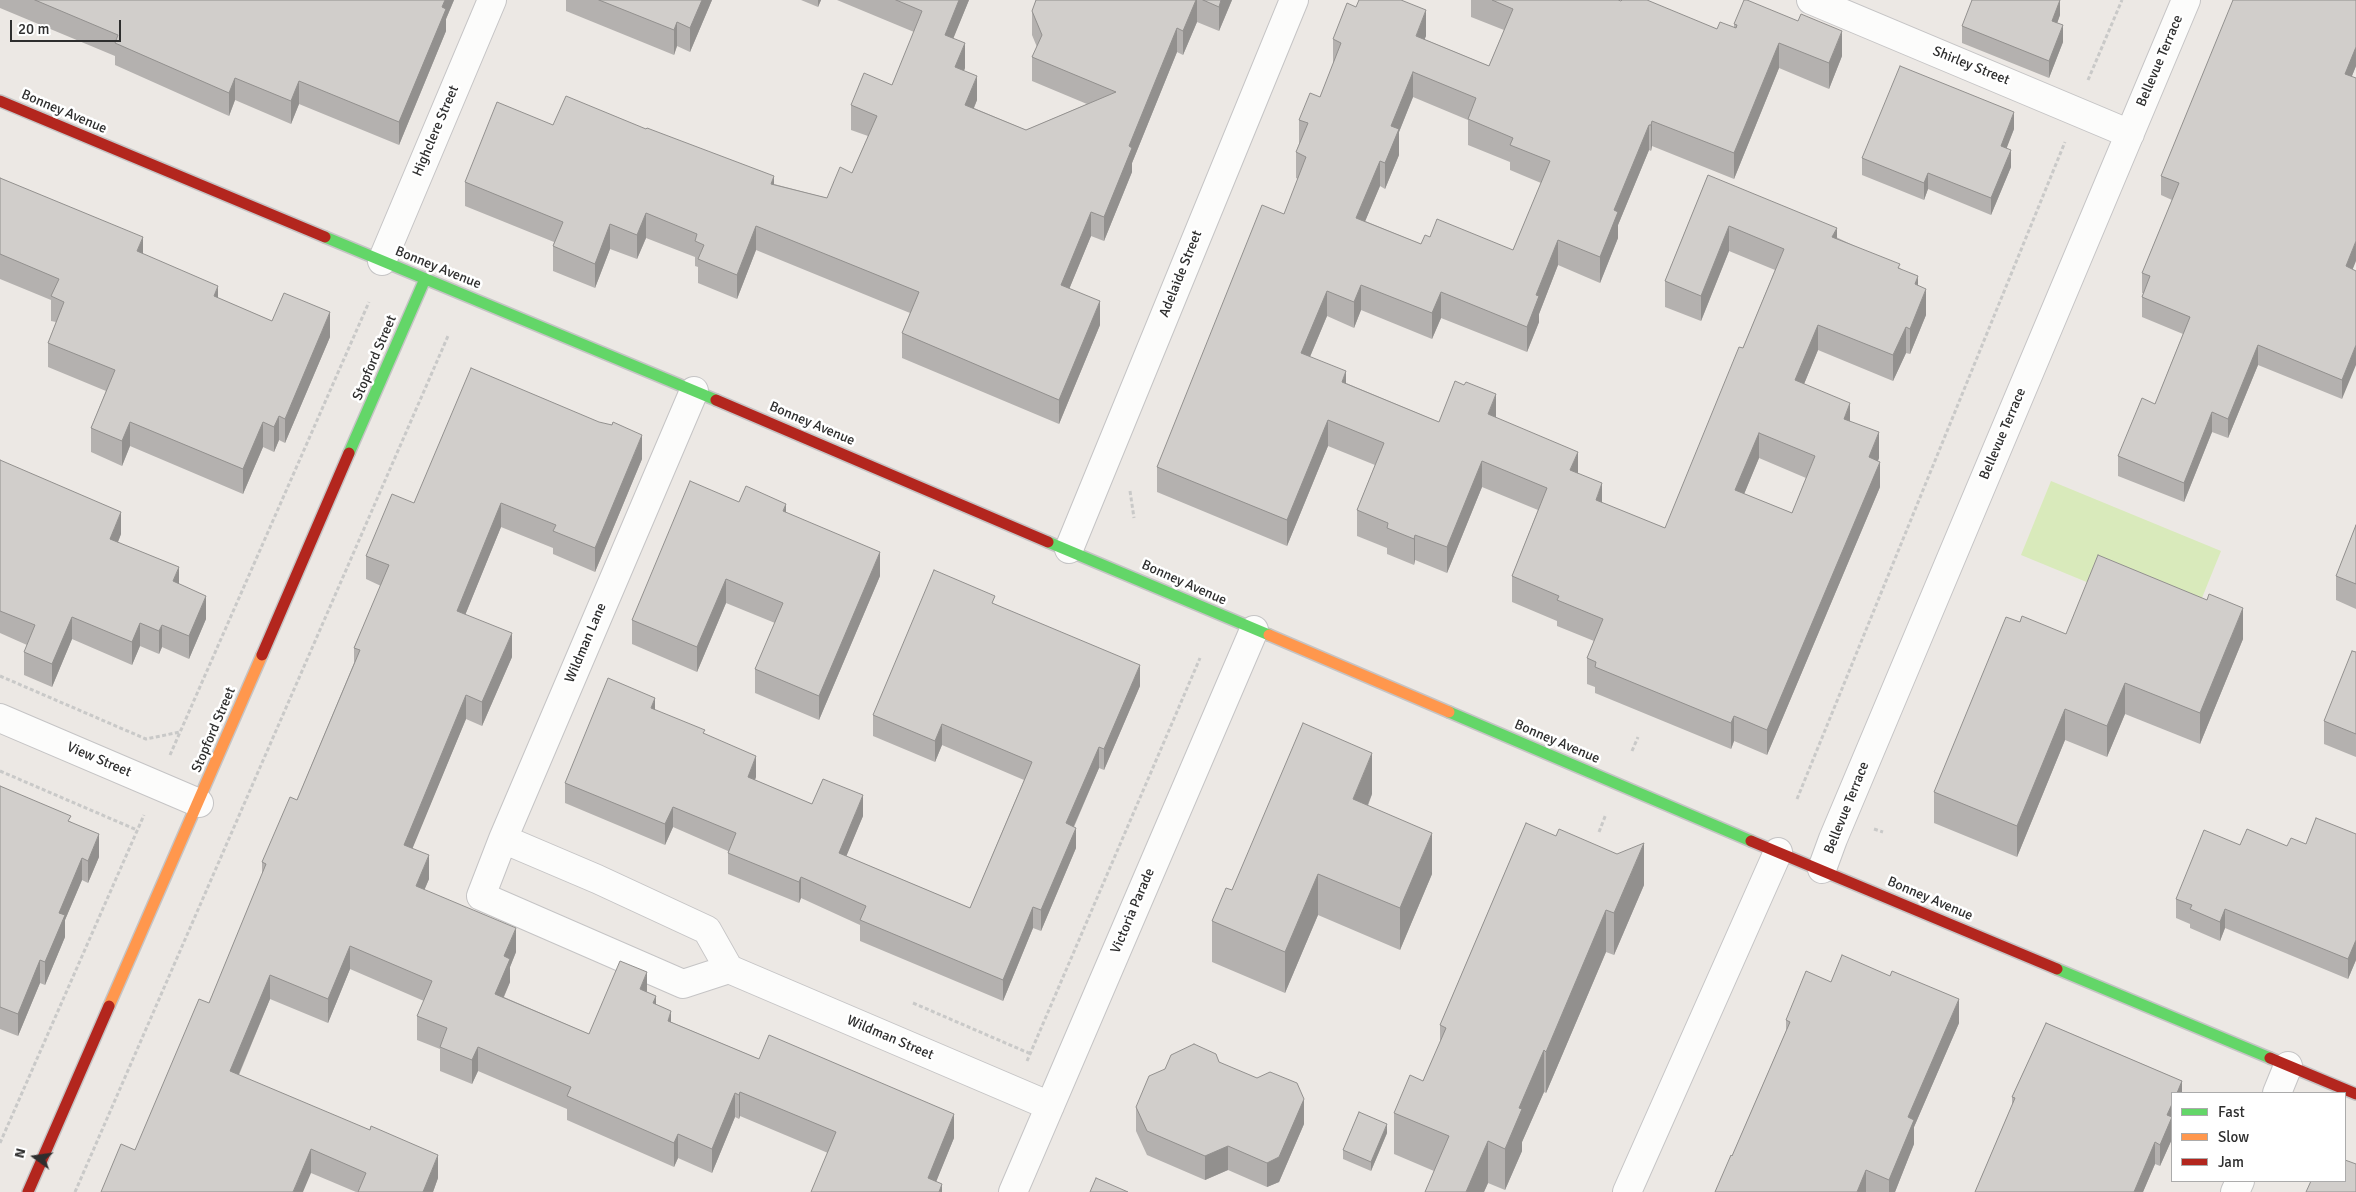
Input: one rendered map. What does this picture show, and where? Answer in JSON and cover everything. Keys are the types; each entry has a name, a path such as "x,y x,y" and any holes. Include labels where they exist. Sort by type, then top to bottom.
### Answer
{"street":[{"name":"Highclere Street","path":"382,261 492,0"},
{"name":"Adelaide Street","path":"1069,549 1294,0"},
{"name":"Shirley Street","path":"1811,0 2130,134"},
{"name":"Bellevue Terrace","path":"1822,869 2186,0"},
{"name":"Bonney Avenue","path":"0,101 694,390 1778,852 2356,1094"},
{"name":"Stopford Street","path":"28,1192 199,803 425,279"},
{"name":"Wildman Lane","path":"694,390 503,838 481,896 683,984 729,970"},
{"name":"Victoria Parade","path":"1013,1192 1254,630"},
{"name":"View Street","path":"0,718 199,803"},
{"path":"503,838 597,878 707,930 729,970"},
{"path":"1627,1192 1778,852"},
{"name":"Wildman Street","path":"729,970 1050,1106"},
{"path":"2276,1092 2288,1066"}],"path":[{"path":"2084,88 2122,0"},
{"path":"1797,798 2066,140"},
{"path":"170,756 369,302"},
{"path":"75,1192 448,336"},
{"path":"1023,1070 1200,658"},
{"path":"0,676 146,740 180,731"},
{"path":"1632,751 1638,737"},
{"path":"0,771 137,830"},
{"path":"1599,832 1606,814"},
{"path":"0,1142 141,821"},
{"path":"1874,828 1883,832"},
{"path":"913,1003 1031,1054"}],"green space":[{"path":"2051,481 2221,551 2191,625 2021,555"}],"building":[{"path":"35,0 445,0 442,7 446,9 399,122 299,81 291,101 235,78 229,93 115,43 118,35"},
{"path":"599,0 702,0 690,28 677,22 674,30"},
{"path":"896,0 959,0 945,35 965,43 955,67 977,76 965,105 1026,130 1116,92 1032,57 1042,35 1032,11 1036,0 1196,0 1183,31 1177,28 1129,146 1132,148 1104,217 1091,212 1061,285 1100,301 1059,400 902,333 919,292 756,226 737,275 698,259 704,245 695,241 697,234 646,213 637,235 610,224 595,264 553,246 563,222 465,182 497,102 553,125 566,96 646,129 774,176 771,184 827,198 840,167 852,173 877,116 851,105 864,73 892,85 922,11"},
{"path":"1203,0 1221,0 1219,7"},
{"path":"1359,0 1401,0 1426,10 1416,36 1489,66 1513,9 1492,0 1647,0 1717,29 1720,22 1736,28 1737,25 1734,24 1744,0 1747,0 1798,21 1801,14 1842,31 1829,63 1779,43 1734,153 1652,121 1614,210 1618,212 1600,257 1558,240 1536,295 1539,296 1527,327 1441,292 1432,313 1361,285 1354,302 1327,291 1301,353 1346,371 1342,382 1439,422 1455,381 1464,385 1466,382 1496,394 1488,414 1578,452 1570,470 1602,483 1596,500 1665,528 1739,347 1743,348 1784,249 1729,226 1701,296 1665,281 1708,175 1837,228 1832,237 1900,264 1898,268 1918,276 1915,284 1926,289 1910,329 1906,327 1893,355 1818,325 1795,380 1850,403 1844,419 1879,432 1869,457 1880,462 1767,730 1734,716 1731,723 1595,667 1596,662 1587,658 1603,619 1557,600 1559,596 1512,576 1547,488 1482,461 1447,547 1415,535 1414,539 1387,528 1388,523 1357,510 1384,443 1328,420 1287,520 1157,467 1262,205 1284,214 1306,157 1296,152 1308,123 1299,120 1310,93 1320,97 1341,43 1333,39 1347,3 1356,7","holes":["1413,72 1476,98 1468,119 1513,138 1510,145 1550,161 1513,250 1437,219 1430,237 1425,235 1421,244 1356,218 1380,161 1385,163 1399,129 1391,126","1759,433 1815,456 1792,513 1735,490"]},
{"path":"1972,0 2060,0 2052,21 2063,25 2049,61 1962,26"},
{"path":"2233,0 2356,0 2356,47 2345,74 2356,78 2356,241 2346,266 2356,271 2356,345 2342,380 2258,345 2228,419 2212,412 2184,483 2118,456 2142,398 2155,404 2190,317 2142,297 2150,276 2142,273 2179,183 2161,176"},
{"path":"1900,66 2014,112 2001,146 2011,150 1991,198 1928,173 1924,183 1862,158"},
{"path":"0,178 143,237 137,251 218,286 214,296 272,321 284,293 330,312 285,419 279,416 274,427 263,422 243,469 130,422 122,441 91,428 115,370 48,343 64,302 51,296 59,279 0,254"},
{"path":"471,368 599,422 612,425 613,422 642,435 595,548 553,531 556,525 501,503 457,611 512,633 482,702 466,695 404,845 429,855 416,886 516,928 504,956 510,959 495,994 589,1034 620,961 647,972 640,989 656,996 653,1003 671,1011 668,1021 759,1059 769,1035 954,1114 928,1178 942,1184 939,1192 811,1192 836,1132 740,1092 739,1095 735,1093 712,1149 678,1134 674,1143 567,1096 571,1087 478,1047 472,1060 440,1047 447,1028 417,1016 432,981 350,946 328,999 270,975 230,1071 370,1130 371,1126 438,1155 423,1192 358,1192 366,1173 311,1149 293,1192 101,1192 121,1144 135,1150 199,999 209,1003 266,864 262,862 290,797 297,800 360,650 354,648 389,565 366,556 392,494 414,503"},
{"path":"0,460 121,512 110,539 179,567 173,581 206,596 189,636 162,625 159,631 140,623 132,642 72,617 52,664 24,652 35,625 0,611"},
{"path":"690,481 739,502 746,486 786,504 783,511 880,552 819,696 755,669 783,603 726,579 697,647 632,620"},
{"path":"2356,525 2356,584 2336,576"},
{"path":"2098,555 2207,600 2209,594 2243,608 2200,713 2125,683 2107,726 2065,709 2017,826 1934,792 2006,617 2020,622 2022,616 2066,634"},
{"path":"934,570 995,596 992,603 1140,665 1104,749 1099,747 1066,823 1076,828 1041,910 1033,907 1003,980 860,920 866,906 801,877 799,882 728,853 736,833 673,807 665,824 565,783 608,678 655,698 651,708 705,730 703,733 756,756 748,777 812,804 823,779 863,795 839,853 970,908 1032,762 942,724 935,741 873,715"},
{"path":"2352,651 2356,652 2356,734 2324,721"},
{"path":"1303,723 1372,753 1353,799 1432,833 1400,908 1318,874 1285,952 1212,921 1226,888 1232,890"},
{"path":"0,786 71,816 68,821 99,834 88,861 82,858 59,913 65,915 45,962 40,960 18,1014 0,1007"},
{"path":"2316,818 2356,834 2356,940 2348,959 2225,909 2220,922 2190,909 2192,905 2176,899 2204,830 2240,845 2247,829 2287,846 2291,838 2306,844"},
{"path":"1526,823 1556,836 1559,829 1617,854 1644,843 1614,913 1606,910 1546,1052 1544,1050 1519,1108 1522,1109 1505,1149 1488,1141 1466,1192 1425,1192 1449,1136 1394,1113 1410,1075 1423,1081 1446,1028 1440,1025"},
{"path":"1842,955 1890,976 1892,971 1959,999 1908,1117 1914,1120 1889,1180 1866,1170 1857,1192 1715,1192 1790,1022 1786,1020 1806,971 1831,982"},
{"path":"2046,1023 2182,1081 2177,1092 2171,1092 2171,1106 2167,1115 2171,1117 2171,1119 2160,1145 2155,1142 2134,1192 1975,1192 2015,1098 2012,1097"},
{"path":"1194,1044 1216,1054 1219,1062 1257,1078 1270,1072 1297,1083 1304,1099 1279,1157 1267,1163 1228,1146 1205,1156 1147,1131 1136,1107 1149,1076 1165,1069 1171,1055"},
{"path":"1359,1112 1387,1124 1371,1162 1343,1150"},
{"path":"2346,1160 2356,1164 2356,1192 2306,1192 2311,1182 2346,1182"},
{"path":"1096,1178 1128,1192 1090,1192"}],"traffic: fast":[{"path":"325,237 716,400"},
{"path":"349,453 425,279"},
{"path":"1048,542 1269,635"},
{"path":"1449,712 1751,841"},
{"path":"2057,969 2270,1058"}],"traffic: slow":[{"path":"1269,635 1449,712"},
{"path":"109,1006 262,655"}],"traffic: jam":[{"path":"0,101 325,237"},
{"path":"716,400 1048,542"},
{"path":"262,655 349,453"},
{"path":"1751,841 2057,969"},
{"path":"28,1192 109,1006"},
{"path":"2270,1058 2356,1094"}]}
